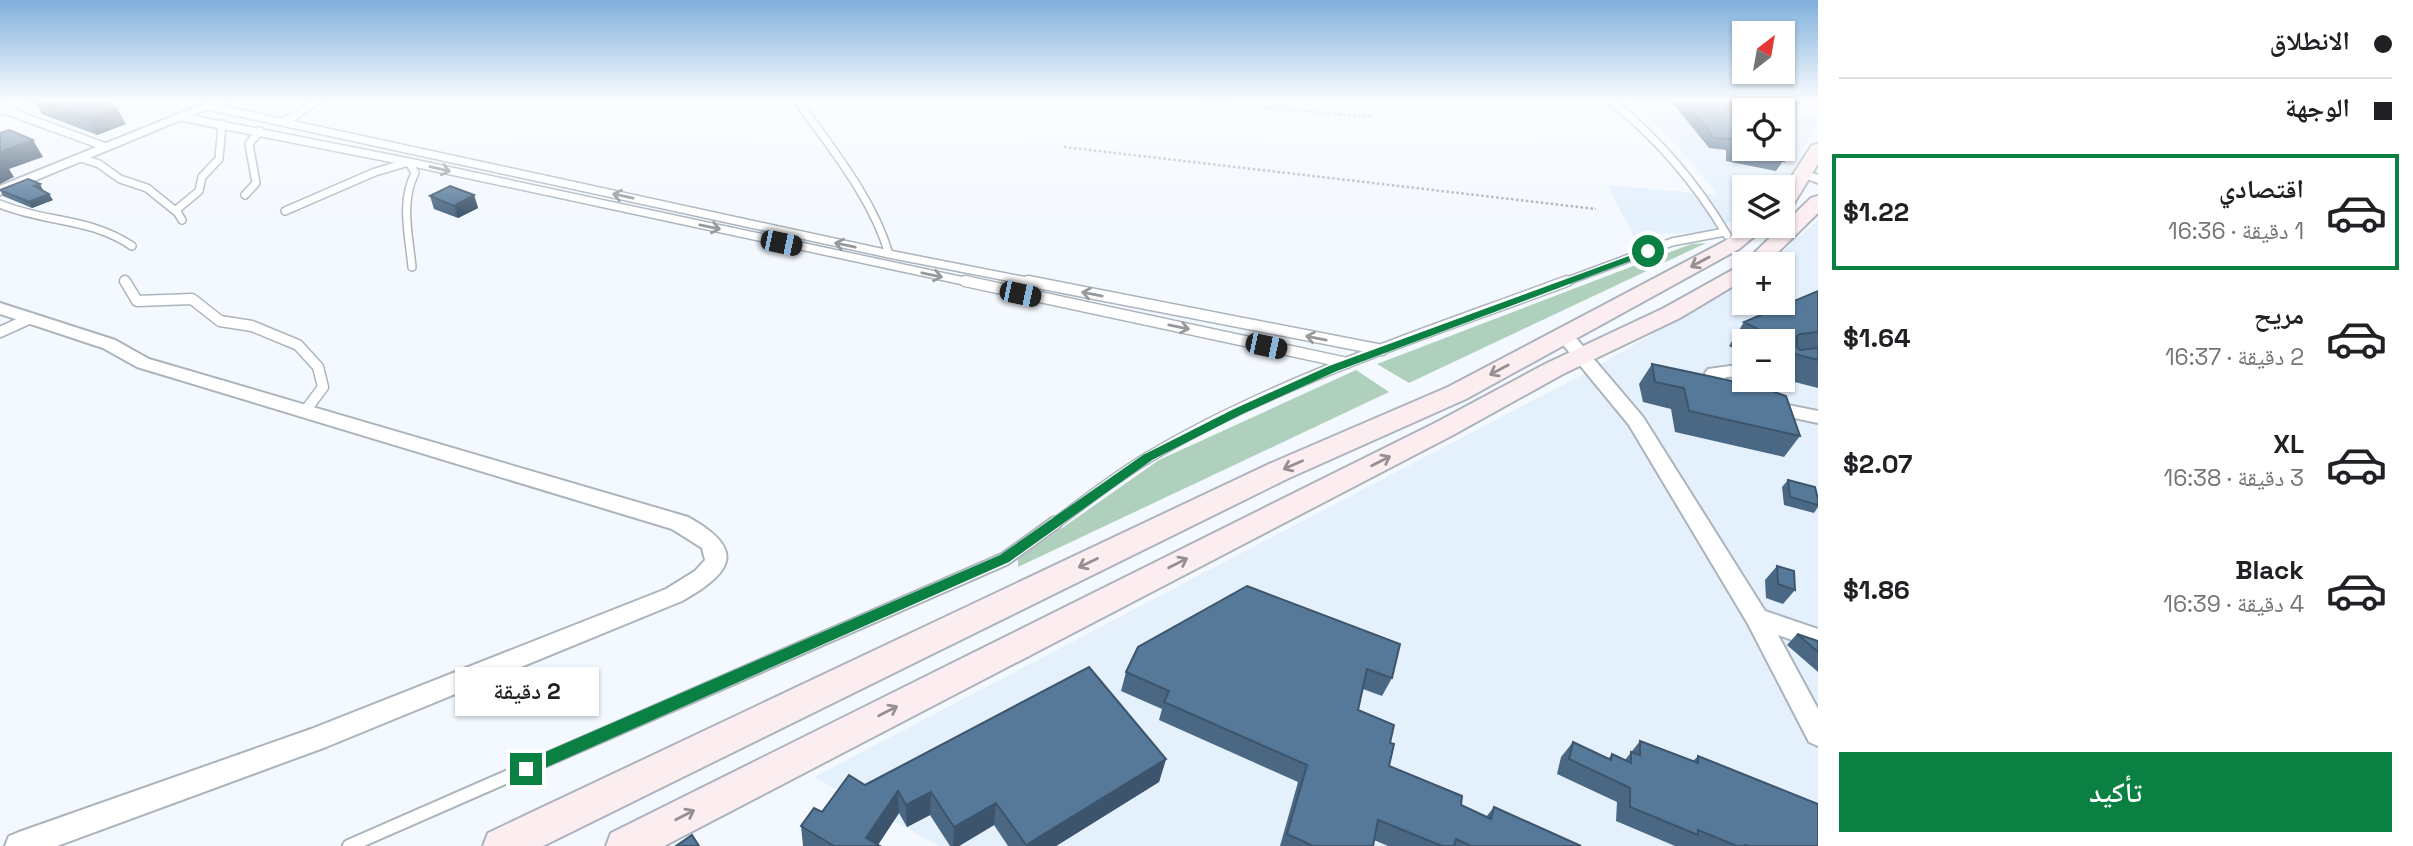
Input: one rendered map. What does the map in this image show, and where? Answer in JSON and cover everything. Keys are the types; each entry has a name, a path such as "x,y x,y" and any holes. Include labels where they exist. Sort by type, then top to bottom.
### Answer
{"main road":[{"path":"1795,194 1811,177 1818,149"},
{"path":"1766,252 1818,202"},
{"path":"502,846 1279,471 1573,345 1672,313 1734,249"},
{"path":"625,846 1444,429 1573,345"}],"street":[{"path":"0,191 125,139"},
{"path":"0,308 109,344 143,363 680,523 708,540 717,553 717,565 701,582 674,596 317,739 19,846"},
{"path":"1573,345 1636,421 1757,618 1818,734"},
{"path":"1732,371 1714,373 1722,389 1771,408 1818,417"},
{"path":"1757,618 1818,639"}],"lane":[{"path":"85,139 106,147"},
{"path":"81,158 99,164 120,179 147,188 180,217 176,210 199,191 202,177 219,159 221,139"},
{"path":"245,195 256,183 249,144 253,139"},
{"path":"301,139 1347,363"},
{"path":"362,139 889,254 1383,350"},
{"path":"824,139 862,196 887,241 889,254"},
{"path":"1655,139 1734,249"},
{"path":"285,211 375,172 409,162"},
{"path":"409,162 415,173 407,188 405,206 412,267"},
{"path":"0,204 12,211 70,219 96,227 117,235 132,246"},
{"path":"349,846 1005,559 1148,457 1238,411 1347,363 1672,243 1734,249"},
{"path":"125,281 137,301 192,299 220,321 253,326 298,345 318,367 323,387 306,410"},
{"path":"0,332 31,318"}],"path":[{"path":"1064,147 1596,209"}],"shaded area":[{"path":"1671,139 1732,139 1732,161 1795,161 1795,139 1809,139 1790,175 1732,175 1732,221 1715,231 1634,236 1607,185 1718,195"},
{"path":"1818,220 1818,846 939,846 814,777 1593,369 1732,287 1732,315 1795,315 1795,252 1782,252"}],"green space":[{"path":"1706,243 1409,383 1377,364 1691,244"},
{"path":"1356,370 1389,392 1018,567 1018,559 1159,460"}],"building":[{"path":"0,139 33,140 0,152"},
{"path":"28,179 40,184 34,186 49,194 29,202 0,190"},
{"path":"450,186 474,195 454,206 430,196"},
{"path":"1818,291 1818,332 1797,336 1797,347 1800,350 1818,348 1818,360 1795,354 1795,329 1758,329 1744,322 1761,315 1795,315 1795,301"},
{"path":"1652,364 1732,381 1732,392 1774,392 1786,396 1800,436 1689,411 1684,388 1655,382"},
{"path":"1788,480 1815,487 1818,505 1790,497"},
{"path":"1777,566 1794,571 1795,590 1778,584"},
{"path":"1247,586 1400,644 1392,678 1367,669 1358,710 1394,725 1390,743 1394,744 1389,766 1462,796 1461,805 1491,819 1494,807 1581,846 1471,846 1456,839 1454,846 1442,846 1378,820 1373,846 1313,846 1287,834 1307,765 1164,702 1169,691 1126,672 1138,647"},
{"path":"1797,634 1818,641 1818,652"},
{"path":"1089,667 1166,759 1026,845 996,803 954,827 931,792 906,805 898,791 866,838 880,846 834,846 801,826 814,808 822,812 849,775 865,785"},
{"path":"1640,741 1698,763 1698,756 1818,804 1818,846 1737,846 1698,830 1698,835 1630,807 1630,788 1569,759 1573,742 1611,760 1612,754 1631,763 1631,752 1640,755"},
{"path":"692,835 699,846 676,846"}],"route":[{"path":"526,769 1005,559 1148,457 1238,411 1333,369 1648,251"}]}
